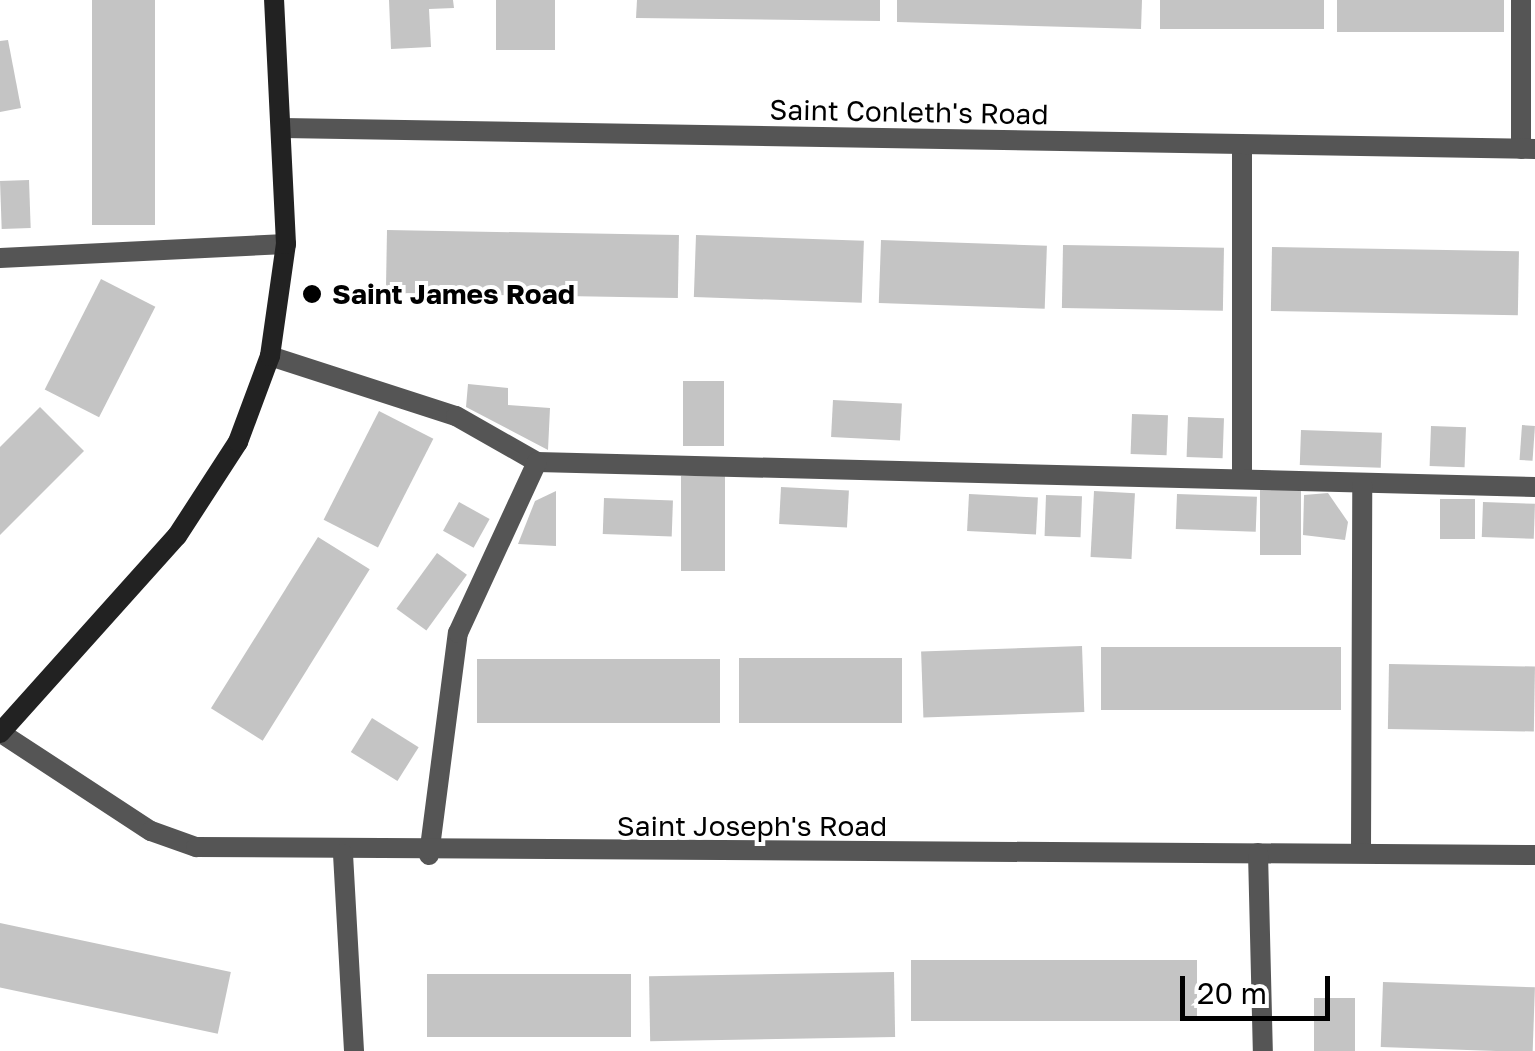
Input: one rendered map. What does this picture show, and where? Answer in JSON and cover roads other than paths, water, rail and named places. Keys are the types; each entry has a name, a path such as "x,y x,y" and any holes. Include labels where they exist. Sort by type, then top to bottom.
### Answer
{"street":[{"path":"0,733 177,536 238,442 270,356 286,244 274,0"},
{"path":"1521,0 1528,149"},
{"name":"Saint Conleth's Road","path":"283,128 1528,149"},
{"path":"1242,146 1242,478"},
{"path":"0,258 286,244"},
{"path":"270,356 456,416 537,462 1535,487"},
{"path":"429,855 458,633 537,462"},
{"path":"1361,852 1362,485"},
{"name":"Saint Joseph's Road","path":"0,733 150,831 196,848 429,855 1361,852 1535,856"},
{"path":"1258,853 1263,1051"},
{"path":"342,854 354,1051"}],"place":[{"name":"Saint James Road","path":"312,294"}]}
